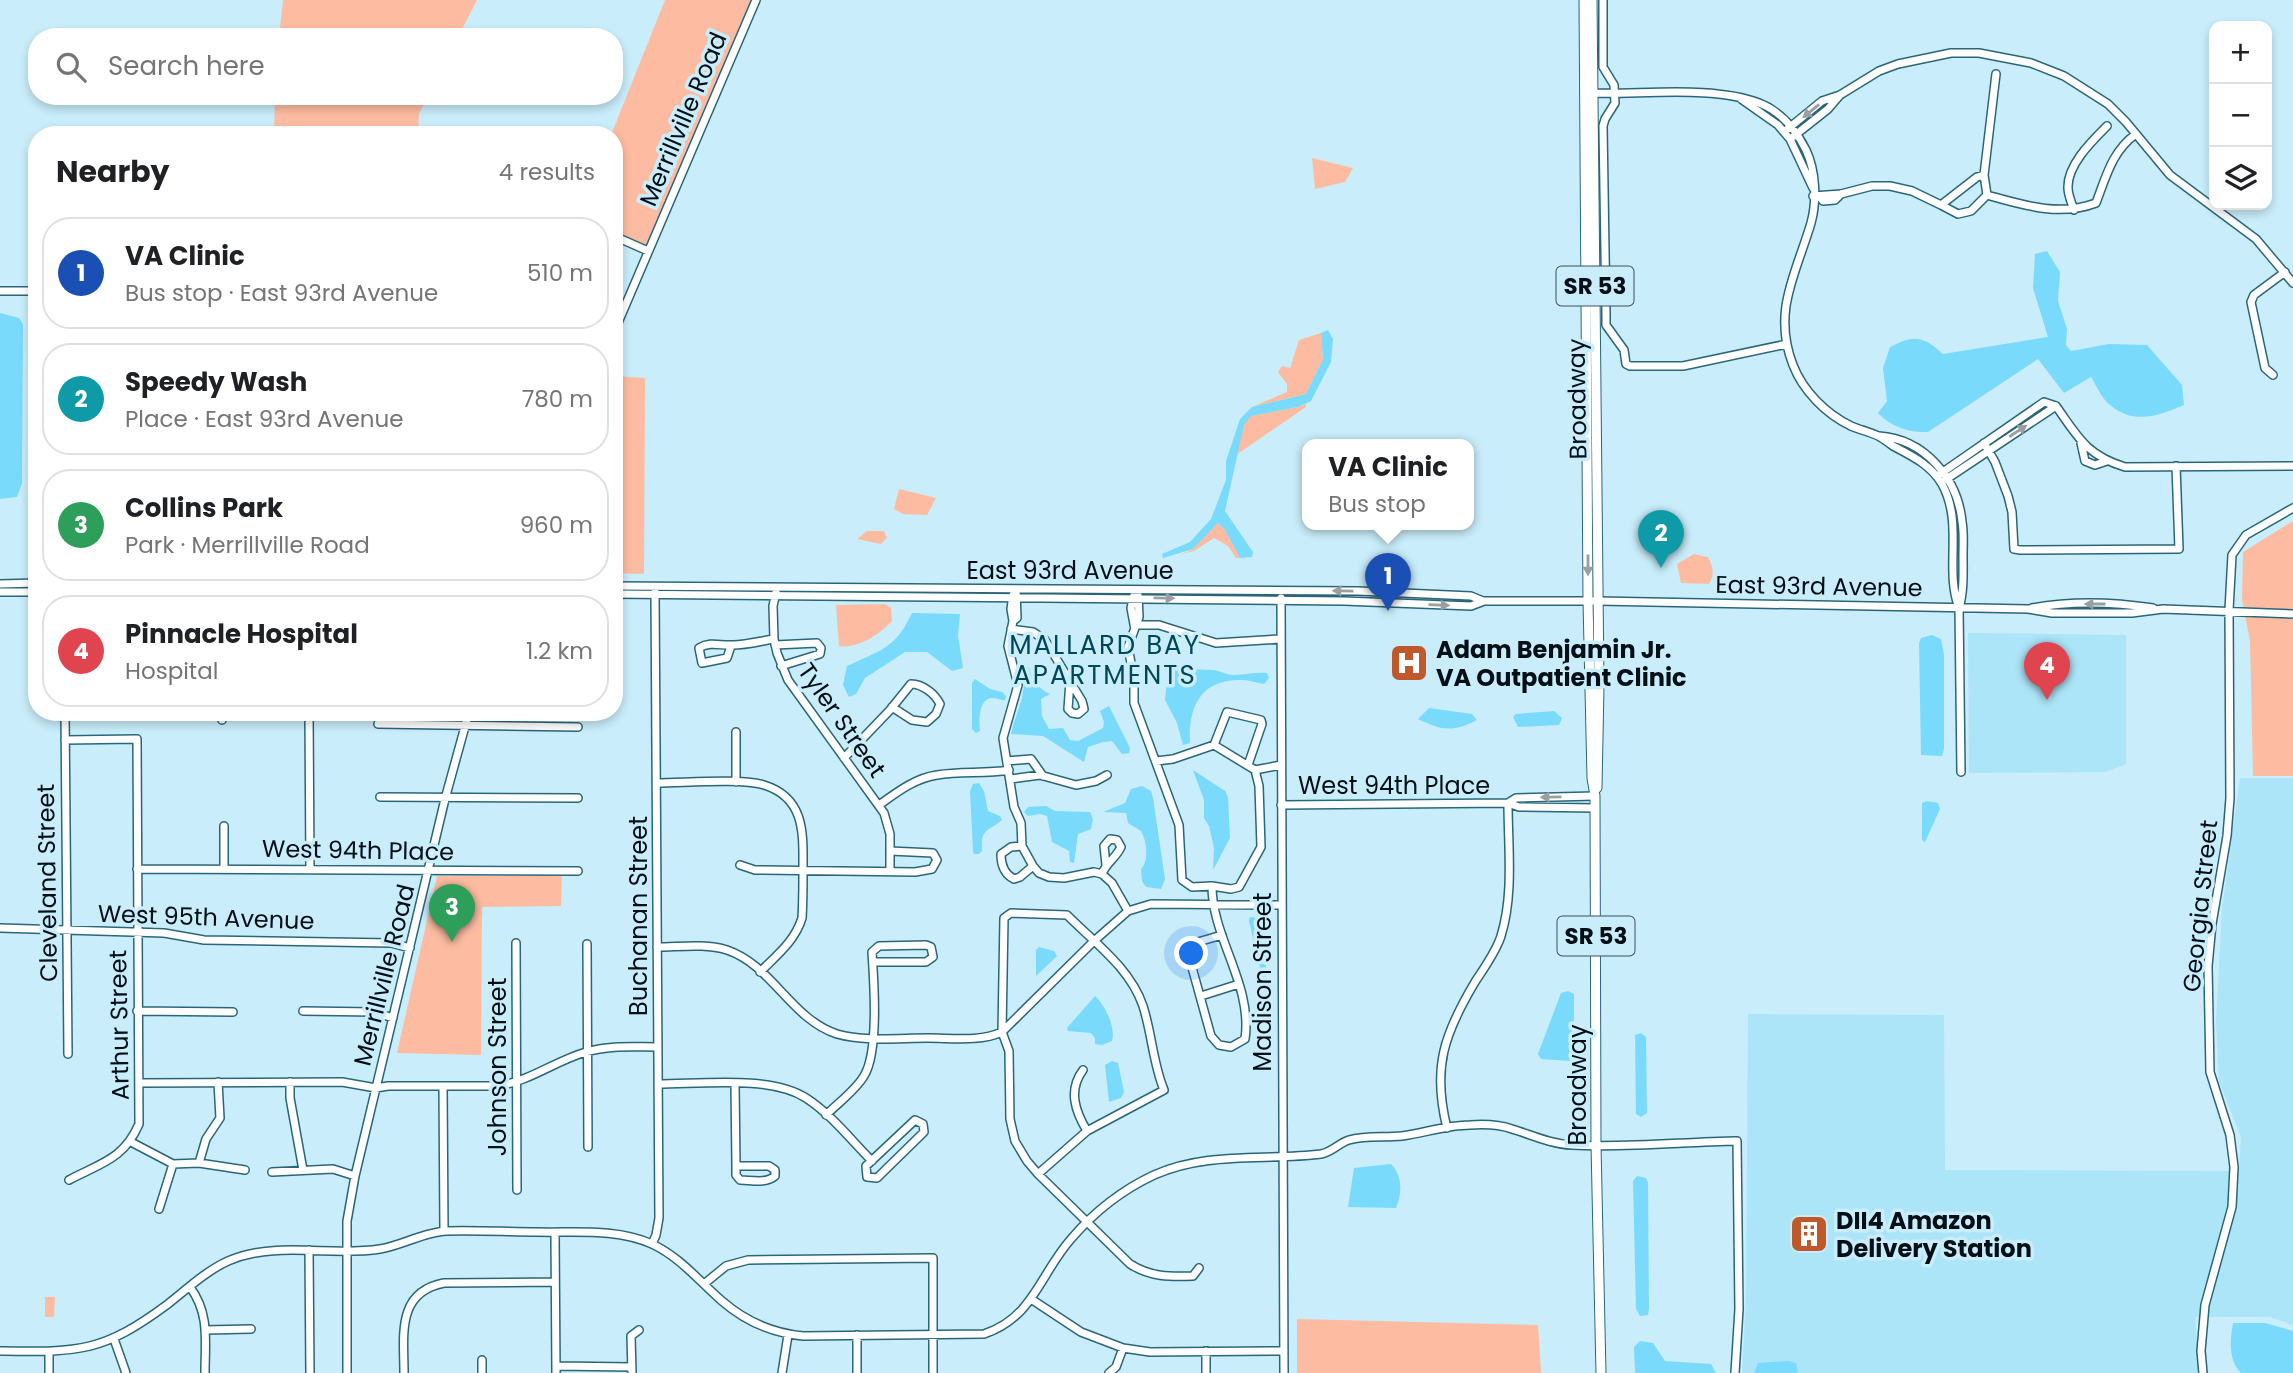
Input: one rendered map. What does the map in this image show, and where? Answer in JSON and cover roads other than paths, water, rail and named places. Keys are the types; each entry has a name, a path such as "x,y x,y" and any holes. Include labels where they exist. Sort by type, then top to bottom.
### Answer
{"main road":[{"name":"Broadway","path":"1584,0 1589,93"},
{"name":"Broadway","path":"1592,0 1589,93 1593,601 1598,778 1595,796 1596,1145 1601,1373"}],"street":[{"name":"Merrillville Road","path":"623,311 756,0"},
{"path":"1603,0 1603,67 1612,79 1615,93 1614,108 1603,126 1606,325 1624,350 1626,365 1683,366 1787,344"},
{"path":"1790,133 1822,101 1840,95 1866,78 1898,64 1951,53 1979,53 2031,63 2064,76 2108,104 2170,175 2256,239 2293,283"},
{"path":"1987,195 1984,175 1996,74"},
{"path":"1589,93 1716,94 1762,104 1790,133 1815,194 1811,222 1787,296 1784,315 1787,344 1800,379 1818,402 1851,426 1879,436 1942,477 1948,497 1954,522 1954,595 1959,608 1961,772"},
{"path":"2074,210 2067,187 2074,167 2088,144 2107,126"},
{"path":"1987,195 2053,210 2074,210 2096,203 2115,154 2123,143 2136,134"},
{"path":"1941,205 1977,177 1984,175"},
{"path":"1815,194 1841,194 1872,186 1890,186 1912,191 1958,214 1970,211 1987,195"},
{"path":"623,240 648,251"},
{"path":"2273,376 2265,368 2251,302 2254,295 2285,272"},
{"path":"0,291 28,291"},
{"path":"1942,477 1986,447 2056,406 2081,443 2107,461 2125,467 2293,466"},
{"path":"2081,443 2085,461 2095,465 2107,461"},
{"path":"1986,447 2008,496 2012,512 2014,549 2179,549 2176,466"},
{"name":"Georgia Street","path":"2203,1373 2201,1351 2205,1305 2232,1207 2234,1167 2231,1135 2210,1072 2208,966 2230,798 2229,610 2232,555 2246,535 2293,508"},
{"path":"0,583 28,583"},
{"path":"623,587 655,590"},
{"path":"1136,589 1139,617 1128,647 1134,679 1134,703 1179,825 1182,880 1192,887 1231,889 1239,887 1261,847 1259,786 1255,770 1214,745"},
{"name":"East 93rd Avenue","path":"1015,594 1136,589 1280,590 1471,596 1484,601 2028,609 2052,614 2132,614 2163,609 2293,614"},
{"path":"623,593 655,590"},
{"name":"East 93rd Avenue","path":"655,590 1015,594 1471,606 1484,601"},
{"name":"Buchanan Street","path":"652,1244 659,1218 655,590"},
{"name":"Madison Street","path":"1280,590 1284,1373"},
{"name":"Tyler Street","path":"776,591 774,642 781,666 788,680 879,805 888,822 890,871"},
{"path":"0,592 28,592"},
{"path":"1015,594 1008,646 1018,685 1003,738 1014,807 1021,823 1023,843 1033,866 1039,873 1049,877 1064,878 1094,872 1102,874 1112,883 1128,911"},
{"path":"1012,625 1033,632 1045,640 1070,681"},
{"path":"1134,625 1159,625 1216,643 1280,639"},
{"path":"732,646 727,659 702,663 699,649 720,642 732,646 774,642 817,643 821,648 820,654 781,666"},
{"path":"844,758 911,684 918,684 930,692 940,704 936,714 927,722 912,720 892,708"},
{"path":"1156,761 1184,756 1214,745 1227,712 1261,720 1248,765"},
{"name":"Cleveland Street","path":"65,721 68,1054"},
{"path":"309,721 310,869"},
{"name":"Merrillville Road","path":"347,1373 347,1221 355,1176 445,799 467,721"},
{"path":"378,723 578,727"},
{"path":"736,732 736,782"},
{"name":"Arthur Street","path":"65,740 137,739 137,1011 140,1083 139,1124 131,1142"},
{"path":"1007,761 1031,759 1043,776"},
{"path":"1255,770 1281,765"},
{"path":"879,805 908,785 935,775 1009,770"},
{"path":"1011,779 1043,776 1076,785 1096,781 1107,775"},
{"path":"657,783 736,782 763,785 782,794 798,813 803,828 803,906 798,930 760,972"},
{"name":"West 94th Place","path":"1508,803 1516,798 1595,796"},
{"path":"380,797 578,798"},
{"path":"1447,1128 1440,1101 1441,1059 1445,1041 1460,1007 1500,941 1506,920 1508,803"},
{"name":"West 94th Place","path":"1281,805 1508,803 1519,807 1595,808"},
{"path":"224,825 224,868"},
{"path":"1023,843 1001,854 1003,867 1008,876 1014,878 1033,866"},
{"path":"740,865 755,870 927,871 935,866 937,860 933,853 890,851"},
{"path":"1102,874 1106,865"},
{"name":"West 94th Place","path":"137,869 578,871"},
{"path":"1212,886 1212,905 1233,961 1247,1027 1245,1039 1231,1047 1219,1045 1210,1036 1188,953 1191,944 1222,935"},
{"path":"657,947 718,947 738,955 812,1021 837,1034 873,1038 982,1038 1002,1032 1128,911 1151,904 1281,905"},
{"path":"1038,1174 1087,1131 1164,1090 1142,1004 1117,962 1067,915 1011,913 1004,918 1002,1032 1009,1051 1012,1129 1015,1141 1038,1174 1124,1259 1141,1271 1158,1276 1193,1276 1199,1268"},
{"name":"West 95th Avenue","path":"0,928 164,933 204,940 390,943 410,948"},
{"name":"Johnson Street","path":"516,943 517,1190"},
{"path":"587,944 588,1147"},
{"path":"826,1115 864,1076 872,1057 872,952 879,946 926,945 931,947 933,952 933,957 926,962 873,962"},
{"path":"1201,996 1238,985"},
{"path":"137,1011 233,1012"},
{"path":"303,1011 374,1012 393,1018"},
{"path":"140,1083 342,1082 376,1088 498,1086 516,1083 587,1051 610,1046 658,1046"},
{"path":"1083,1070 1076,1080 1075,1112 1087,1131"},
{"path":"199,1163 206,1139 220,1118 218,1082"},
{"path":"290,1082 290,1098 303,1170"},
{"path":"658,1084 761,1084 786,1088 807,1099 826,1115 872,1161"},
{"path":"735,1084 736,1175 740,1180 768,1180 775,1176 775,1170 769,1166 736,1166"},
{"path":"443,1086 444,1231"},
{"path":"911,1121 920,1121 923,1124 924,1132 877,1178 867,1177 865,1173 866,1166 872,1161 911,1121"},
{"path":"0,1352 49,1352 89,1348 114,1339 134,1328 218,1266 245,1255 267,1251 383,1248 444,1231 613,1233 652,1244 682,1263 739,1314 758,1325 788,1335 984,1334 1001,1328 1017,1316 1056,1259 1087,1222 1132,1186 1182,1165 1224,1158 1325,1153 1346,1140 1489,1124 1510,1128 1542,1140 1571,1145 1737,1140 1739,1309 1735,1373"},
{"path":"69,1180 122,1152 131,1142 173,1164 199,1163 245,1170"},
{"path":"159,1209 173,1164"},
{"path":"272,1172 333,1169 355,1176"},
{"path":"555,1233 555,1370 632,1370 631,1336 639,1330"},
{"path":"309,1250 310,1373"},
{"path":"704,1284 726,1266 748,1260 933,1258 933,1373"},
{"path":"404,1373 405,1320 409,1307 426,1289 444,1283 555,1282"},
{"path":"190,1287 200,1301 205,1330 205,1373"},
{"path":"1031,1299 1081,1332 1123,1348 1150,1352 1284,1351"},
{"path":"205,1330 251,1329"},
{"path":"782,1373 788,1335"},
{"path":"857,1335 857,1373"},
{"path":"114,1339 126,1373"},
{"path":"1110,1373 1116,1367 1123,1348"},
{"path":"1206,1351 1206,1373"},
{"path":"49,1352 49,1373"},
{"path":"482,1360 482,1373"}],"place":[{"name":"Speedy Wash","path":"1661,568"},
{"name":"VA Clinic","path":"1388,611"},
{"name":"Adam Benjamin Jr. VA Outpatient Clinic","path":"1409,663"},
{"name":"Pinnacle Hospital","path":"2047,700"},
{"name":"Collins Park","path":"452,942"},
{"name":"DII4 Amazon Delivery Station","path":"1809,1234"}],"district":[{"name":"MALLARD BAY APARTMENTS","path":"1105,660"}]}
